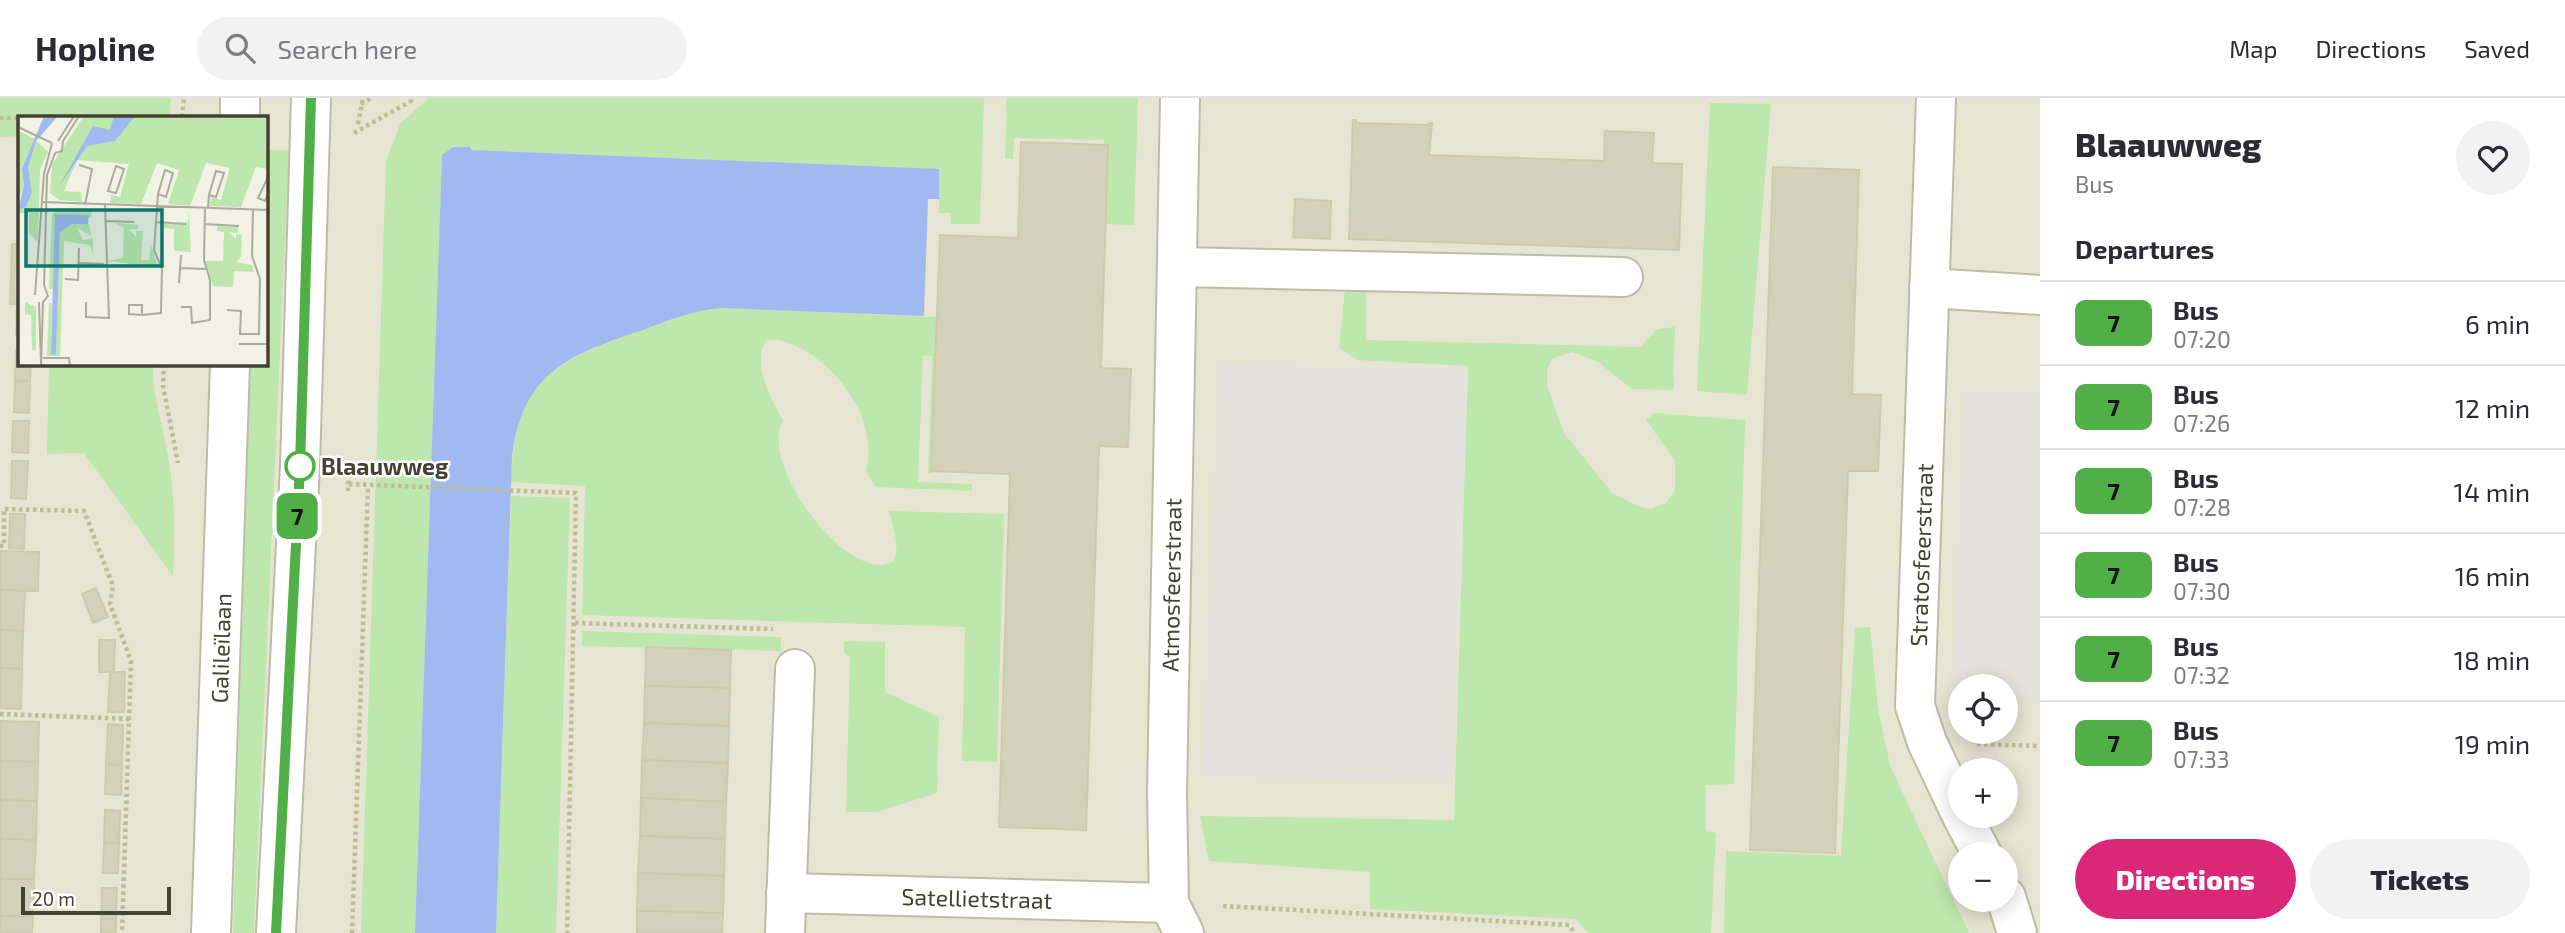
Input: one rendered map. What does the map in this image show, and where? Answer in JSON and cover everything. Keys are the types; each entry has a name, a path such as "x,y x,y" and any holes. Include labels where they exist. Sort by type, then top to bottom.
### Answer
{"street":[{"path":"240,98 240,116"},
{"path":"276,933 300,466 311,98"},
{"name":"Atmosfeerstraat","path":"1177,918 1167,793 1180,98"},
{"name":"Stratosfeerstraat","path":"1936,98 1915,706 1927,742 1948,786"},
{"path":"1178,267 1623,277"},
{"path":"1929,288 2040,295"},
{"name":"Galileïlaan","path":"211,933 230,366"},
{"path":"785,933 795,669"},
{"name":"Satellietstraat","path":"786,894 1177,918"},
{"path":"2011,912 2017,933"}],"path":[{"path":"182,116 184,98"},
{"path":"0,118 18,118"},
{"path":"349,484 576,493 567,933"},
{"path":"352,933 368,486"},
{"path":"0,545 5,546 5,509 84,511 113,586 110,604 131,661 122,933"},
{"path":"575,623 795,630 795,669"},
{"path":"0,714 130,719"},
{"path":"1927,742 2040,746"},
{"path":"1177,918 1569,925 1575,933"}],"shaded area":[{"path":"0,98 2040,98 2040,933 0,933"},
{"path":"1218,364 1468,370 1453,782 1202,777"},
{"path":"1963,390 2040,392 2040,702 2018,701 2018,674 1954,674"}],"green space":[{"path":"0,98 171,98 170,116 18,116 18,136 0,137"},
{"path":"429,98 984,98 980,224 951,224 951,213 939,213 939,170 470,150 470,147 442,155 415,933 361,933 386,162 400,124"},
{"path":"1007,98 1138,98 1134,225 1106,224 1108,146 1104,145 1104,140 1014,138 1013,159 1005,159"},
{"path":"1710,103 1771,104 1747,395 1697,391"},
{"path":"268,150 289,150 254,933 233,933 250,366 268,366"},
{"path":"1345,290 1366,290 1366,340 1640,347 1657,329 1675,327 1673,390 1632,389 1598,362 1573,352 1553,358 1547,369 1547,385 1564,433 1612,493 1638,506 1651,509 1666,503 1675,490 1675,461 1646,420 1654,413 1745,420 1734,784 1706,785 1706,831 1716,833 1711,933 1588,933 1575,919 1370,909 1370,872 1209,861 1200,816 1454,820 1468,366 1358,360 1339,348"},
{"path":"720,308 937,317 931,473 928,473 932,356 923,355 918,482 972,484 972,491 876,487 866,472 868,455 864,421 838,378 812,355 778,340 766,340 762,350 762,371 783,421 778,440 783,464 795,491 812,517 833,540 854,556 876,564 894,561 896,543 889,511 1004,514 997,762 962,761 965,627 582,615 585,486 511,482 514,448 520,421 529,399 542,381 581,354 678,317"},
{"path":"49,366 153,366 156,399 172,486 173,576 84,453 47,454"},
{"path":"511,496 570,498 556,933 496,933"},
{"path":"1870,627 1878,708 1890,766 1948,889 1948,912 1959,912 1969,933 1724,933 1726,851 1841,856 1855,628"},
{"path":"582,631 781,637 781,651 582,646"},
{"path":"844,641 885,642 885,692 939,717 937,793 877,812 846,812 850,657 844,653"}],"water":[{"path":"453,147 470,147 471,150 939,169 939,199 928,199 924,316 720,308 700,311 617,339 572,358 539,386 527,404 518,428 512,457 496,933 415,933 442,155"}],"building":[{"path":"1353,120 1356,120 1356,123 1432,123 1429,155 1604,161 1605,131 1654,133 1652,163 1682,164 1679,250 1349,239"},
{"path":"1021,142 1108,145 1101,368 1131,369 1128,447 1099,446 1086,830 999,827 1010,474 931,471 940,235 1018,238"},
{"path":"1773,167 1859,170 1852,394 1881,395 1878,471 1848,471 1835,853 1750,850"},
{"path":"1295,199 1331,201 1330,239 1293,237"},
{"path":"12,244 18,244 18,303 10,304"},
{"path":"17,302 18,302 18,335"},
{"path":"18,350 18,366 31,366 30,381 15,381"},
{"path":"15,381 30,381 29,413 14,412"},
{"path":"13,421 29,421 28,453 12,452"},
{"path":"12,461 28,461 26,499 11,498"},
{"path":"10,514 25,514 24,549 9,548"},
{"path":"0,551 39,552 38,591 0,590"},
{"path":"96,588 108,617 93,623 82,594"},
{"path":"0,590 25,591 23,631 0,630"},
{"path":"0,630 23,631 22,669 0,668"},
{"path":"99,640 115,640 114,672 99,672"},
{"path":"646,647 731,650 730,688 645,686"},
{"path":"0,668 22,669 21,709 0,708"},
{"path":"110,672 125,672 124,712 108,712"},
{"path":"645,686 730,688 729,726 644,723"},
{"path":"0,721 39,722 38,762 0,761"},
{"path":"644,723 729,726 728,763 642,760"},
{"path":"108,724 123,725 122,765 106,764"},
{"path":"642,760 728,763 726,802 641,798"},
{"path":"0,761 38,762 37,801 0,800"},
{"path":"106,764 122,765 121,795 105,794"},
{"path":"641,798 726,802 725,839 640,836"},
{"path":"0,800 37,801 36,840 0,839"},
{"path":"105,810 120,811 119,843 104,843"},
{"path":"640,836 725,839 724,876 638,873"},
{"path":"0,839 36,840 34,879 0,879"},
{"path":"104,843 119,843 118,873 103,873"},
{"path":"638,873 724,876 723,913 637,911"},
{"path":"0,879 34,879 33,917 0,916"},
{"path":"102,888 117,888 116,919 101,919"},
{"path":"637,911 723,913 722,933 637,933"},
{"path":"0,916 33,917 32,933 0,933"},
{"path":"101,919 116,919 116,933 101,933"}],"bus line":[{"name":"7","path":"276,933 300,466 311,98"}],"place":[{"name":"Blaauwweg","path":"300,466"}]}
